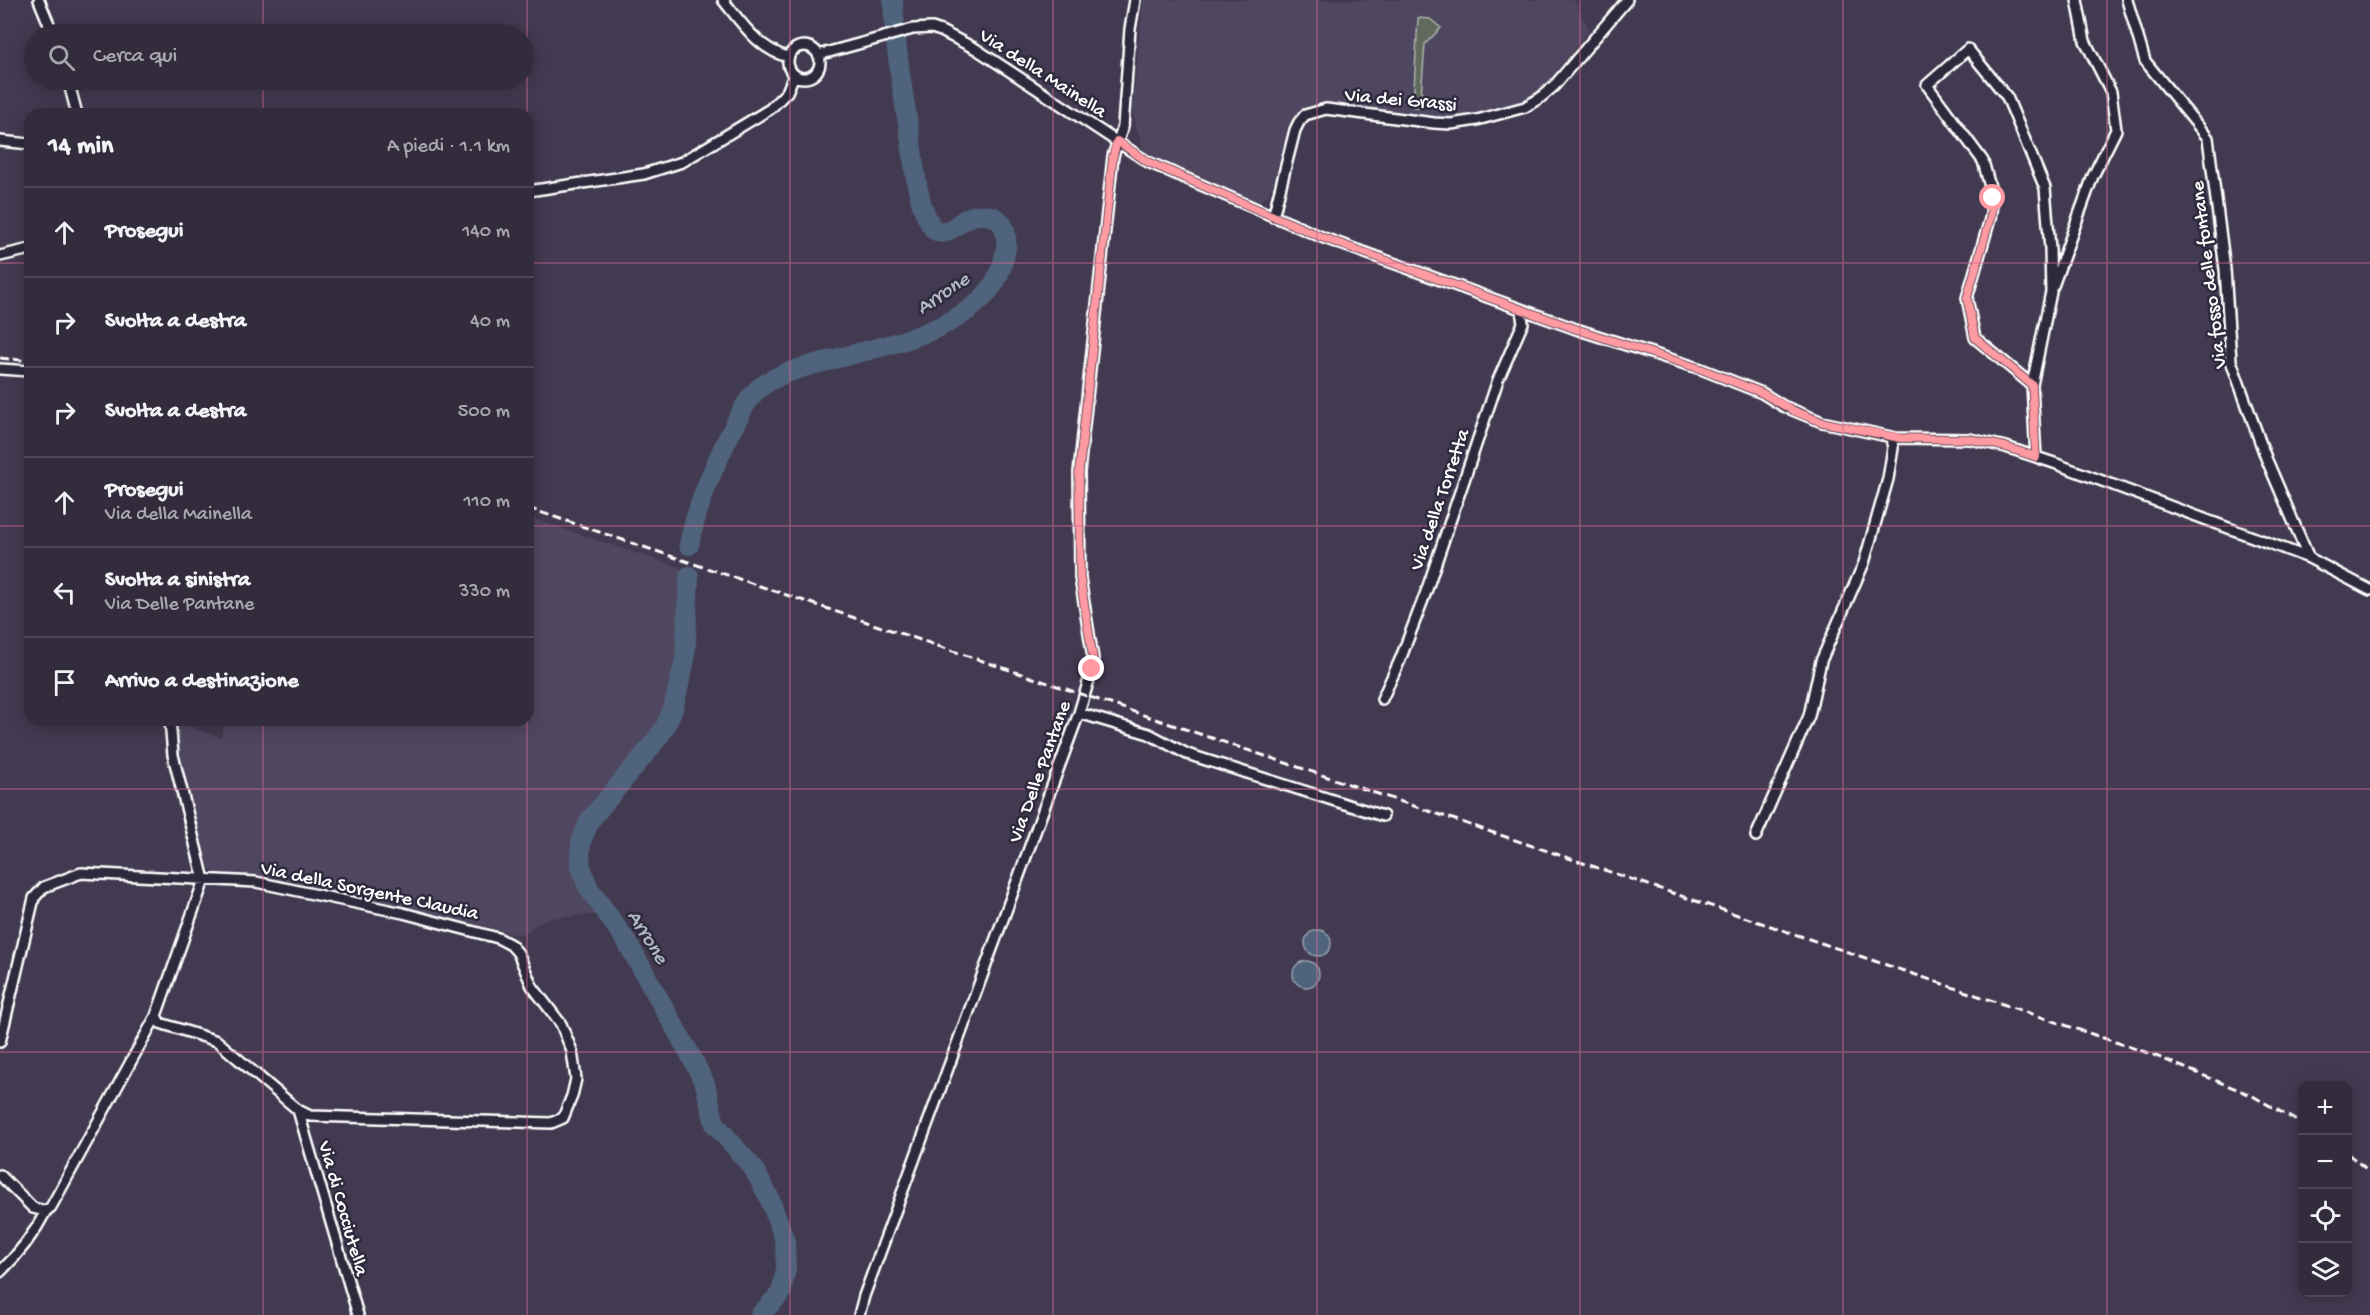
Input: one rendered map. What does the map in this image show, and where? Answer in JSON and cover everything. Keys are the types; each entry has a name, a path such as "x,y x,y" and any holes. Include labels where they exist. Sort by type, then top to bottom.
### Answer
{"street":[{"path":"39,0 48,24"},
{"path":"723,0 753,38 782,56 788,57"},
{"name":"Via Delle Pantane","path":"859,1315 1078,713 1093,665 1080,578 1079,472 1112,168 1117,141 1123,126 1130,29 1135,0"},
{"name":"Via dei Grassi","path":"1273,217 1295,130 1305,115 1326,109 1451,124 1525,107 1554,86 1627,0"},
{"path":"2036,457 2032,385 2051,292 2093,176 2116,130 2111,92 2085,41 2077,0"},
{"name":"Via fosso delle fontane","path":"2127,0 2145,61 2208,138 2225,269 2231,360 2266,458 2309,558"},
{"name":"Via della Mainella","path":"818,55 909,30 932,28 956,38 1148,162 1324,238 1521,310 1701,369 1762,393 1789,409 1822,422 1891,437 1970,439 2036,457 2143,494 2309,558 2370,590"},
{"path":"805,46 818,55 819,66 814,75 804,79 794,75 788,67 788,57 794,49 805,46"},
{"path":"2032,385 1975,338 1967,298 1990,219 1993,198 1983,161 1927,86 1968,49 2007,97 2045,188 2051,292"},
{"path":"534,190 644,174 682,162 770,109 787,92 794,75"},
{"path":"71,90 75,108"},
{"path":"0,141 24,143"},
{"path":"0,256 24,250"},
{"name":"Via della Torretta","path":"1382,699 1400,660 1426,592 1498,380 1523,323 1521,310"},
{"path":"0,369 24,371"},
{"path":"1756,836 1809,716 1821,661 1864,563 1888,479 1893,448 1891,437"},
{"path":"1078,713 1149,734 1187,754 1383,816"},
{"path":"0,1272 11,1262 36,1229 46,1211 56,1201 109,1099 156,1016 204,880 173,755 171,726"},
{"name":"Via della Sorgente Claudia","path":"0,1042 34,898 44,887 81,873 252,881 294,888 470,929 498,938 511,945 521,957 532,986 564,1028 572,1051 575,1083 563,1118 556,1122 342,1118 310,1116 298,1110"},
{"path":"156,1016 158,1021 166,1027 216,1041 298,1110"},
{"name":"Via di Cocciutella","path":"298,1110 358,1315"},
{"path":"0,1175 33,1208 46,1211"}],"shaded area":[{"path":"1143,0 1574,0 1589,30 1549,81 1536,94 1521,102 1468,115 1442,118 1343,104 1310,105 1294,117 1287,129 1274,181 1268,196 1259,201 1247,200 1151,160 1144,153 1132,111"},
{"path":"534,519 684,569 683,655 673,701 646,746 600,801 580,830 576,852 577,877 604,914 549,918 527,932 517,935 283,880 218,875 202,859 172,735 173,726 190,726 221,738 224,726 534,726"}],"green space":[{"path":"1418,18 1430,19 1441,28 1425,44 1420,108 1413,107"}],"water":[{"path":"1318,930 1327,934 1331,943 1327,952 1318,956 1309,952 1305,943 1309,934"},
{"path":"1306,961 1315,965 1319,974 1315,983 1306,987 1297,983 1293,974 1297,965"}],"waterway":[{"name":"Arrone","path":"689,545 701,500 713,471 742,410 756,391 772,379 792,371 902,341 952,321 984,296 998,276 1006,241 1005,231 1000,222 992,216 979,215 943,233 934,230 924,210 920,199 902,89 893,0"},
{"name":"Arrone","path":"689,576 685,660 673,709 664,729 650,748 590,820 581,842 580,863 588,887 627,942 691,1056 705,1084 715,1124 753,1168 769,1197 785,1241 786,1269 781,1293 760,1315"}],"railway":[{"path":"0,358 24,360"},
{"path":"534,510 2151,1054 2251,1095 2298,1122"},
{"path":"2352,1157 2370,1172"}],"route":[{"path":"1092,669 1093,658 1080,578 1079,472 1113,156 1117,141 1148,162 1252,209 1324,238 1576,329 1701,369 1762,393 1783,406 1822,422 1891,437 1970,439 2036,457 2032,385 1975,338 1967,298 1990,219 1993,198"}]}
